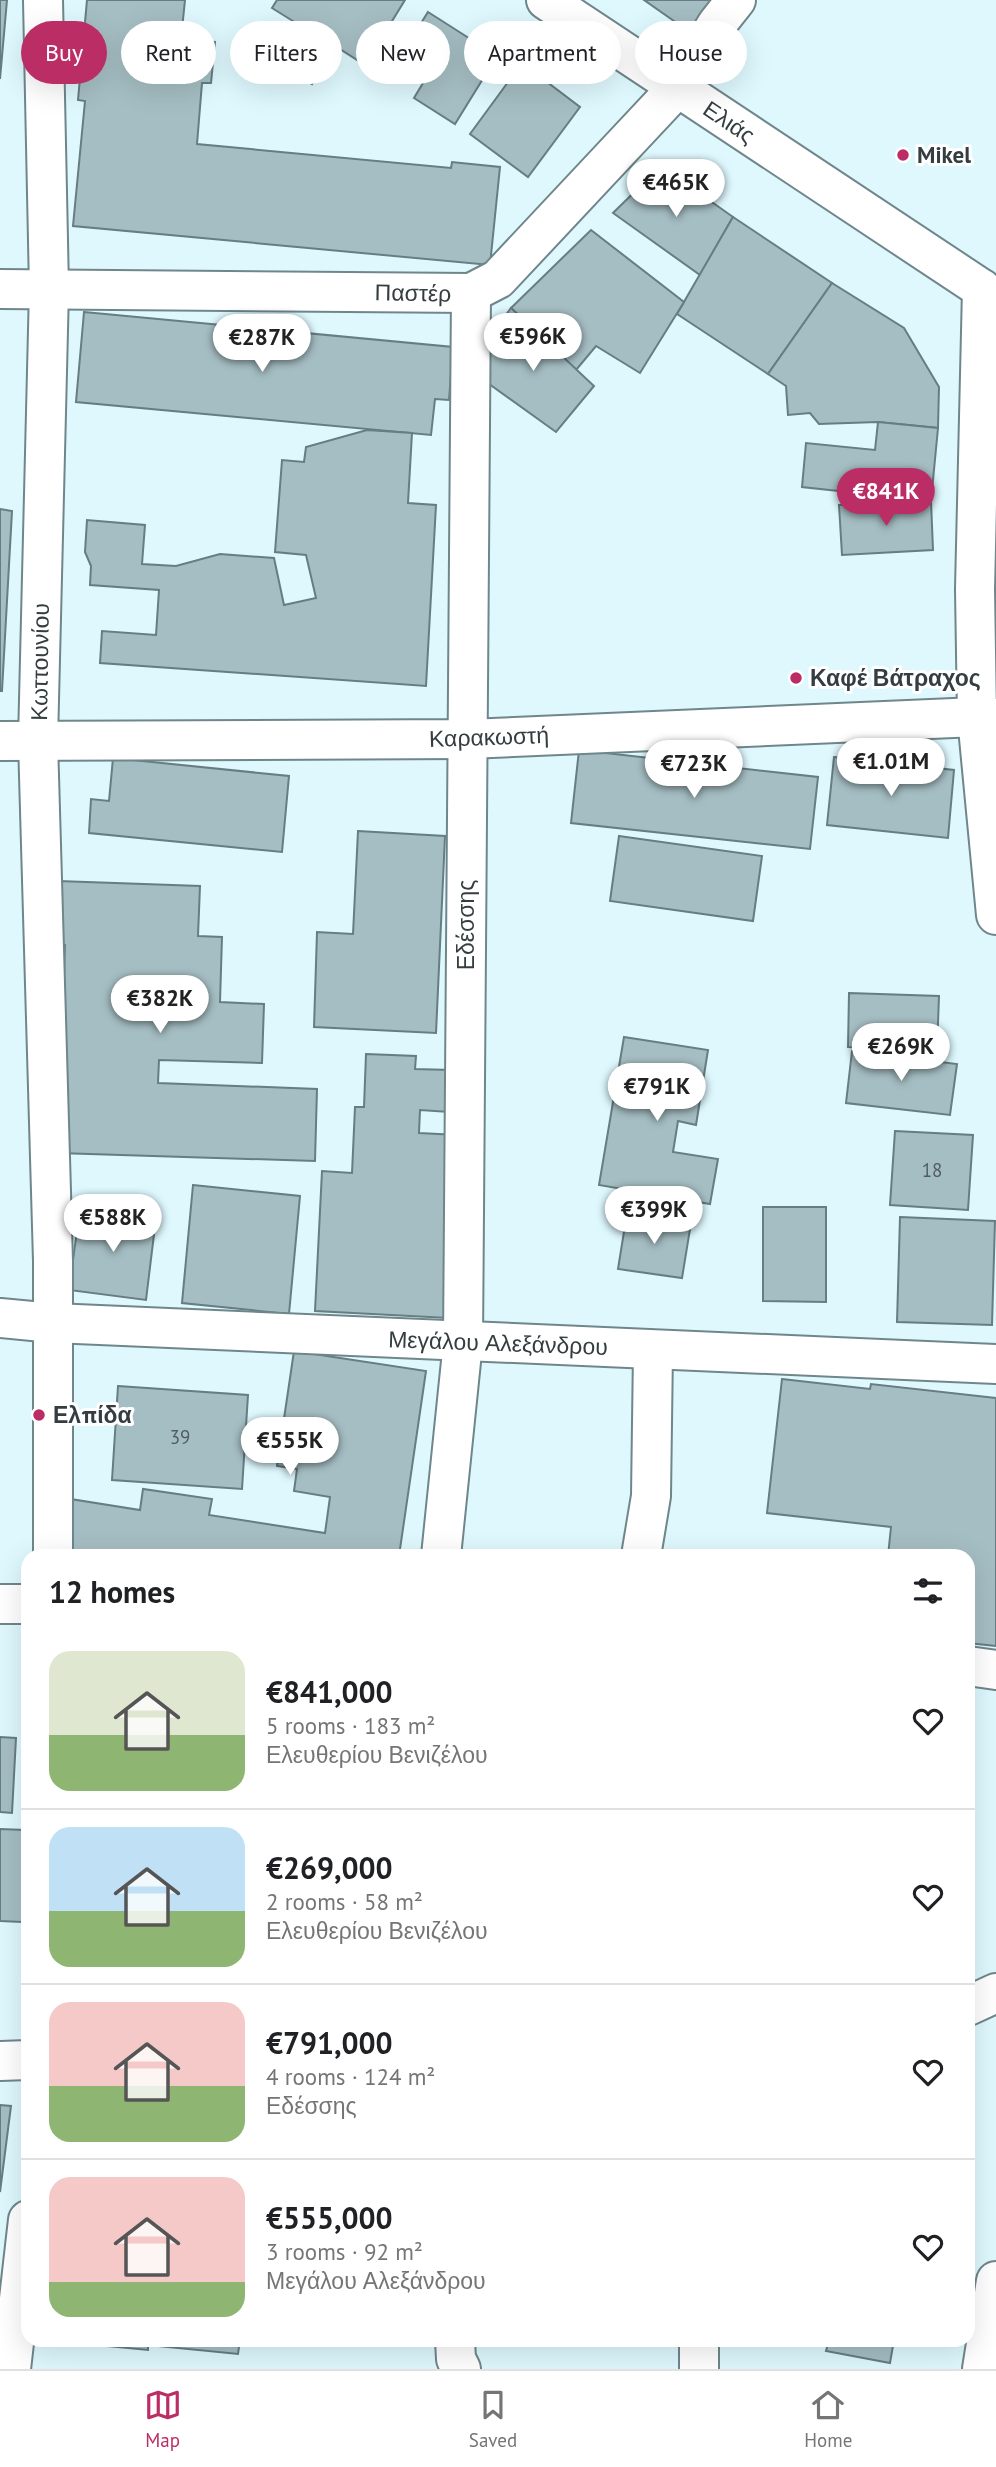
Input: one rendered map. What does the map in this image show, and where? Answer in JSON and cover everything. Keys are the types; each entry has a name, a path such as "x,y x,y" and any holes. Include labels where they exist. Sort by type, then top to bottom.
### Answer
{"street":[{"name":"Κωττουνίου","path":"43,0 49,289 38,741 52,1220 53,1549"},
{"name":"Ελιάς","path":"546,0 989,286"},
{"name":"Παστέρ","path":"0,289 471,293 498,279 678,87 736,0"},
{"path":"989,286 986,717 996,915"},
{"name":"Εδέσσης","path":"442,1549 463,1342 471,293"},
{"name":"Καρακωστή","path":"0,741 468,740 986,717"},
{"name":"Μεγάλου Αλεξάνδρου","path":"0,1318 53,1323 463,1342 996,1364"},
{"path":"642,1549 651,1496 653,1350"},
{"path":"0,1604 21,1604"},
{"path":"975,1667 996,1670"},
{"path":"975,2003 996,1993"},
{"path":"0,2061 21,2060"},
{"path":"11,2369 21,2281"},
{"path":"982,2369 996,2281"},
{"path":"455,2347 461,2369"},
{"path":"699,2347 699,2369"}],"building":[{"path":"0,0 7,0 0,79"},
{"path":"87,0 185,0 183,21 121,21 121,84 202,84 197,144 451,168 452,162 500,167 490,265 73,226 85,101 78,100 79,84 107,84 107,21 85,21"},
{"path":"277,0 405,0 392,21 356,21 356,59 342,50 342,21 293,21 272,8"},
{"path":"644,0 718,0 701,21 674,21"},
{"path":"428,12 442,21 422,21"},
{"path":"450,26 464,35 464,84 480,84 455,124 414,98 422,84 450,84"},
{"path":"507,84 550,84 580,107 528,177 470,134"},
{"path":"661,166 733,217 700,275 613,213"},
{"path":"733,217 832,283 768,374 677,314"},
{"path":"591,230 684,302 640,373 596,346 576,370 511,308"},
{"path":"832,283 904,328 939,387 938,428 878,422 819,424 810,413 788,415 786,386 768,374"},
{"path":"511,308 594,386 556,432 485,381 489,337"},
{"path":"84,312 453,347 449,400 435,399 431,435 76,402"},
{"path":"878,422 938,428 931,501 802,487 806,443 875,450"},
{"path":"367,430 412,433 408,503 436,505 426,686 100,663 102,631 156,635 159,590 90,585 91,566 85,552 87,520 145,525 142,564 176,566 220,554 274,558 284,605 316,598 306,555 275,552 282,460 304,462 306,447"},
{"path":"931,501 933,550 842,555 839,505"},
{"path":"0,509 12,511 2,691 0,691"},
{"path":"579,750 818,777 810,849 571,823"},
{"path":"834,757 954,770 948,838 827,825"},
{"path":"113,758 289,776 282,852 89,833 91,799 109,801"},
{"path":"358,831 445,836 436,1033 314,1027 317,932 353,934"},
{"path":"619,836 762,856 753,921 610,901"},
{"path":"58,881 200,886 198,936 222,937 220,1002 264,1004 262,1063 159,1060 158,1083 317,1089 315,1161 58,1153 65,945 57,945"},
{"path":"849,993 939,996 937,1050 848,1047"},
{"path":"624,1037 708,1050 696,1125 678,1121 673,1152 718,1159 710,1204 599,1185"},
{"path":"852,1051 957,1064 950,1115 846,1103"},
{"path":"366,1054 416,1056 415,1069 451,1070 449,1112 420,1110 419,1133 458,1135 448,1318 315,1311 322,1171 352,1173 355,1107 364,1107"},
{"path":"895,1131 973,1135 968,1210 890,1205"},
{"path":"193,1185 300,1196 289,1314 182,1303"},
{"path":"763,1207 826,1207 826,1302 763,1301"},
{"path":"80,1208 156,1218 146,1300 69,1290"},
{"path":"627,1213 691,1223 682,1278 618,1269"},
{"path":"900,1217 995,1221 992,1325 897,1322"},
{"path":"294,1351 426,1371 400,1549 57,1549 64,1498 140,1510 143,1489 212,1499 209,1515 325,1533 330,1497 294,1491 297,1469 277,1466"},
{"path":"782,1379 870,1389 871,1384 996,1398 996,1646 975,1644 975,1549 889,1549 891,1527 767,1513"},
{"path":"118,1386 248,1395 242,1489 112,1480"},
{"path":"0,1737 16,1738 12,1813 0,1812"},
{"path":"0,1829 21,1830 21,1922 0,1921"},
{"path":"0,2105 11,2106 0,2192"},
{"path":"117,2347 148,2347 148,2350"},
{"path":"168,2347 239,2347 238,2354"},
{"path":"827,2347 893,2347 890,2363 826,2351"}],"place":[{"name":"Mikel","path":"903,155"},
{"name":"Καφέ Βάτραχος","path":"796,678"},
{"name":"Ελπίδα","path":"39,1415"}]}
